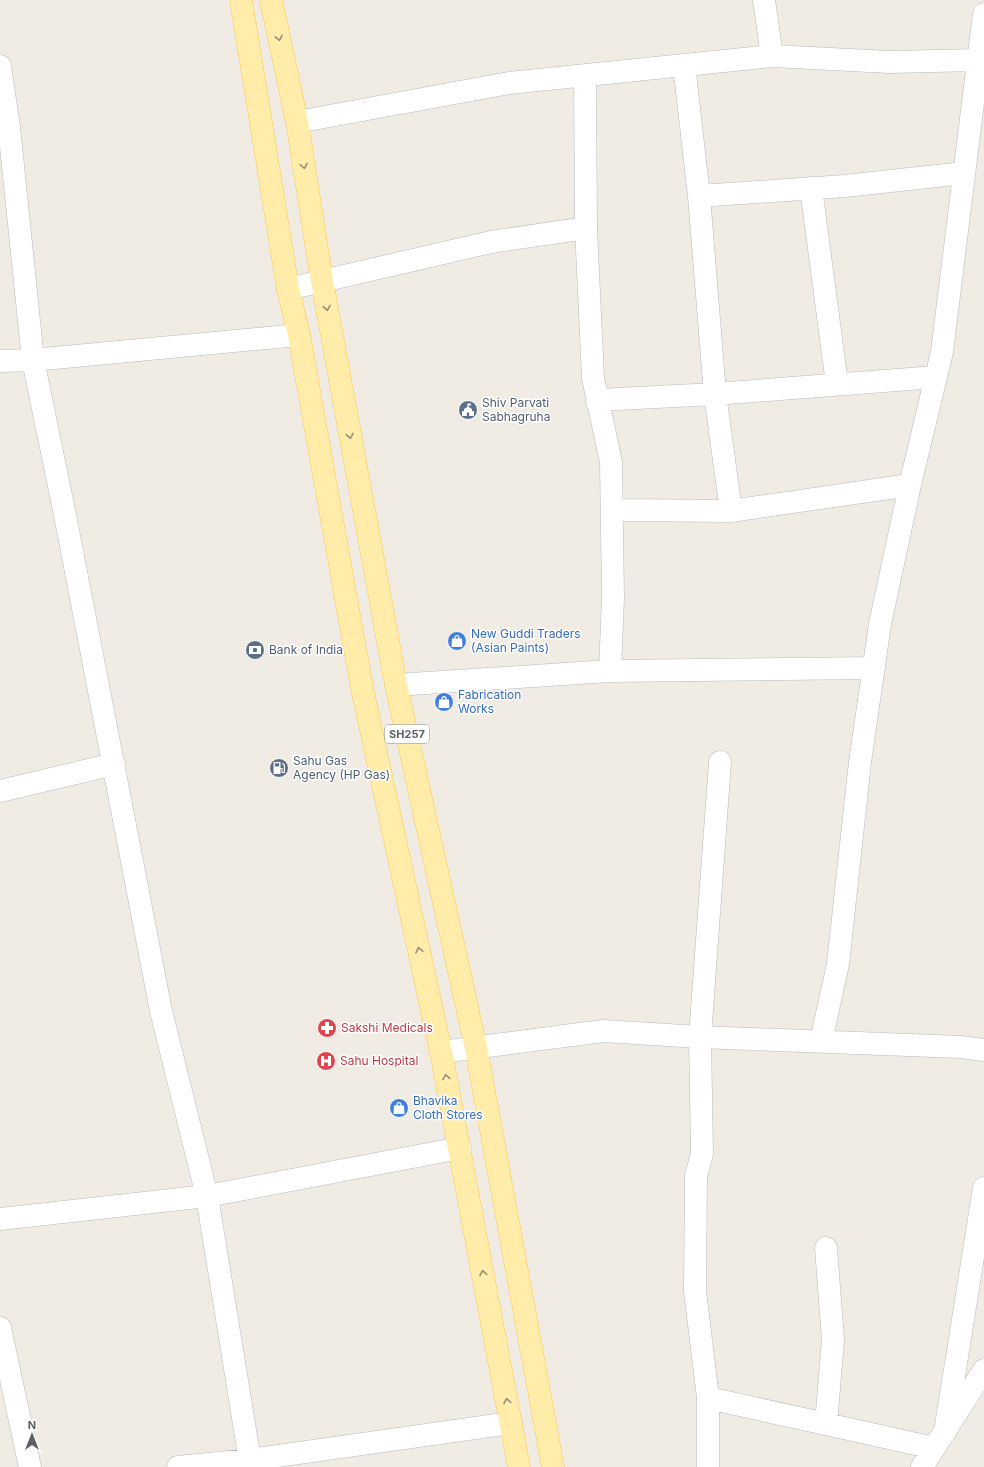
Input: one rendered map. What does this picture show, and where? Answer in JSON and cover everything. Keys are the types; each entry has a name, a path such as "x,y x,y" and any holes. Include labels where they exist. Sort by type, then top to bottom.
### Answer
{"main road":[{"name":"SH257","path":"241,0 288,289 299,334 362,688 442,1052 519,1467"},
{"name":"SH257","path":"272,0 297,122 322,281 396,685 476,1048 553,1467"}],"street":[{"path":"764,0 772,56"},
{"path":"821,1041 838,964 860,762 880,624 910,485 942,352 984,14"},
{"path":"297,122 509,83 772,56 889,62 978,60"},
{"path":"684,65 699,196 715,394 731,510"},
{"path":"0,66 4,128 33,360 65,514 161,1011 207,1196 250,1463"},
{"path":"585,75 586,228 593,378 611,462 613,598 610,671"},
{"path":"699,196 811,188 964,173"},
{"path":"811,188 837,384"},
{"path":"288,289 491,242 586,228"},
{"path":"0,361 33,360 299,334"},
{"path":"597,401 715,394 936,377"},
{"path":"612,510 731,510 910,485"},
{"path":"396,685 610,671 874,668"},
{"path":"708,1467 708,1398 694,1291 696,1176 702,1154 700,1037 720,762"},
{"path":"0,791 114,764"},
{"path":"442,1052 603,1031 700,1037 962,1047 984,1050"},
{"path":"0,1219 207,1196 460,1148"},
{"path":"940,1440 960,1349 984,1188"},
{"path":"826,1248 833,1340 826,1424"},
{"path":"0,1328 30,1467"},
{"path":"960,1349 984,1360"},
{"path":"922,1467 984,1370"},
{"path":"708,1398 826,1424 940,1440"},
{"path":"178,1467 250,1463 511,1423"}],"place":[{"name":"Shiv Parvati Sabhagruha","path":"468,410"},
{"name":"New Guddi Traders (Asian Paints)","path":"457,641"},
{"name":"Bank of India","path":"255,650"},
{"name":"Fabrication Works","path":"444,702"},
{"name":"Sahu Gas Agency (HP Gas)","path":"279,768"},
{"name":"Sakshi Medicals","path":"327,1028"},
{"name":"Sahu Hospital","path":"326,1061"},
{"name":"Bhavika Cloth Stores","path":"399,1108"}]}
